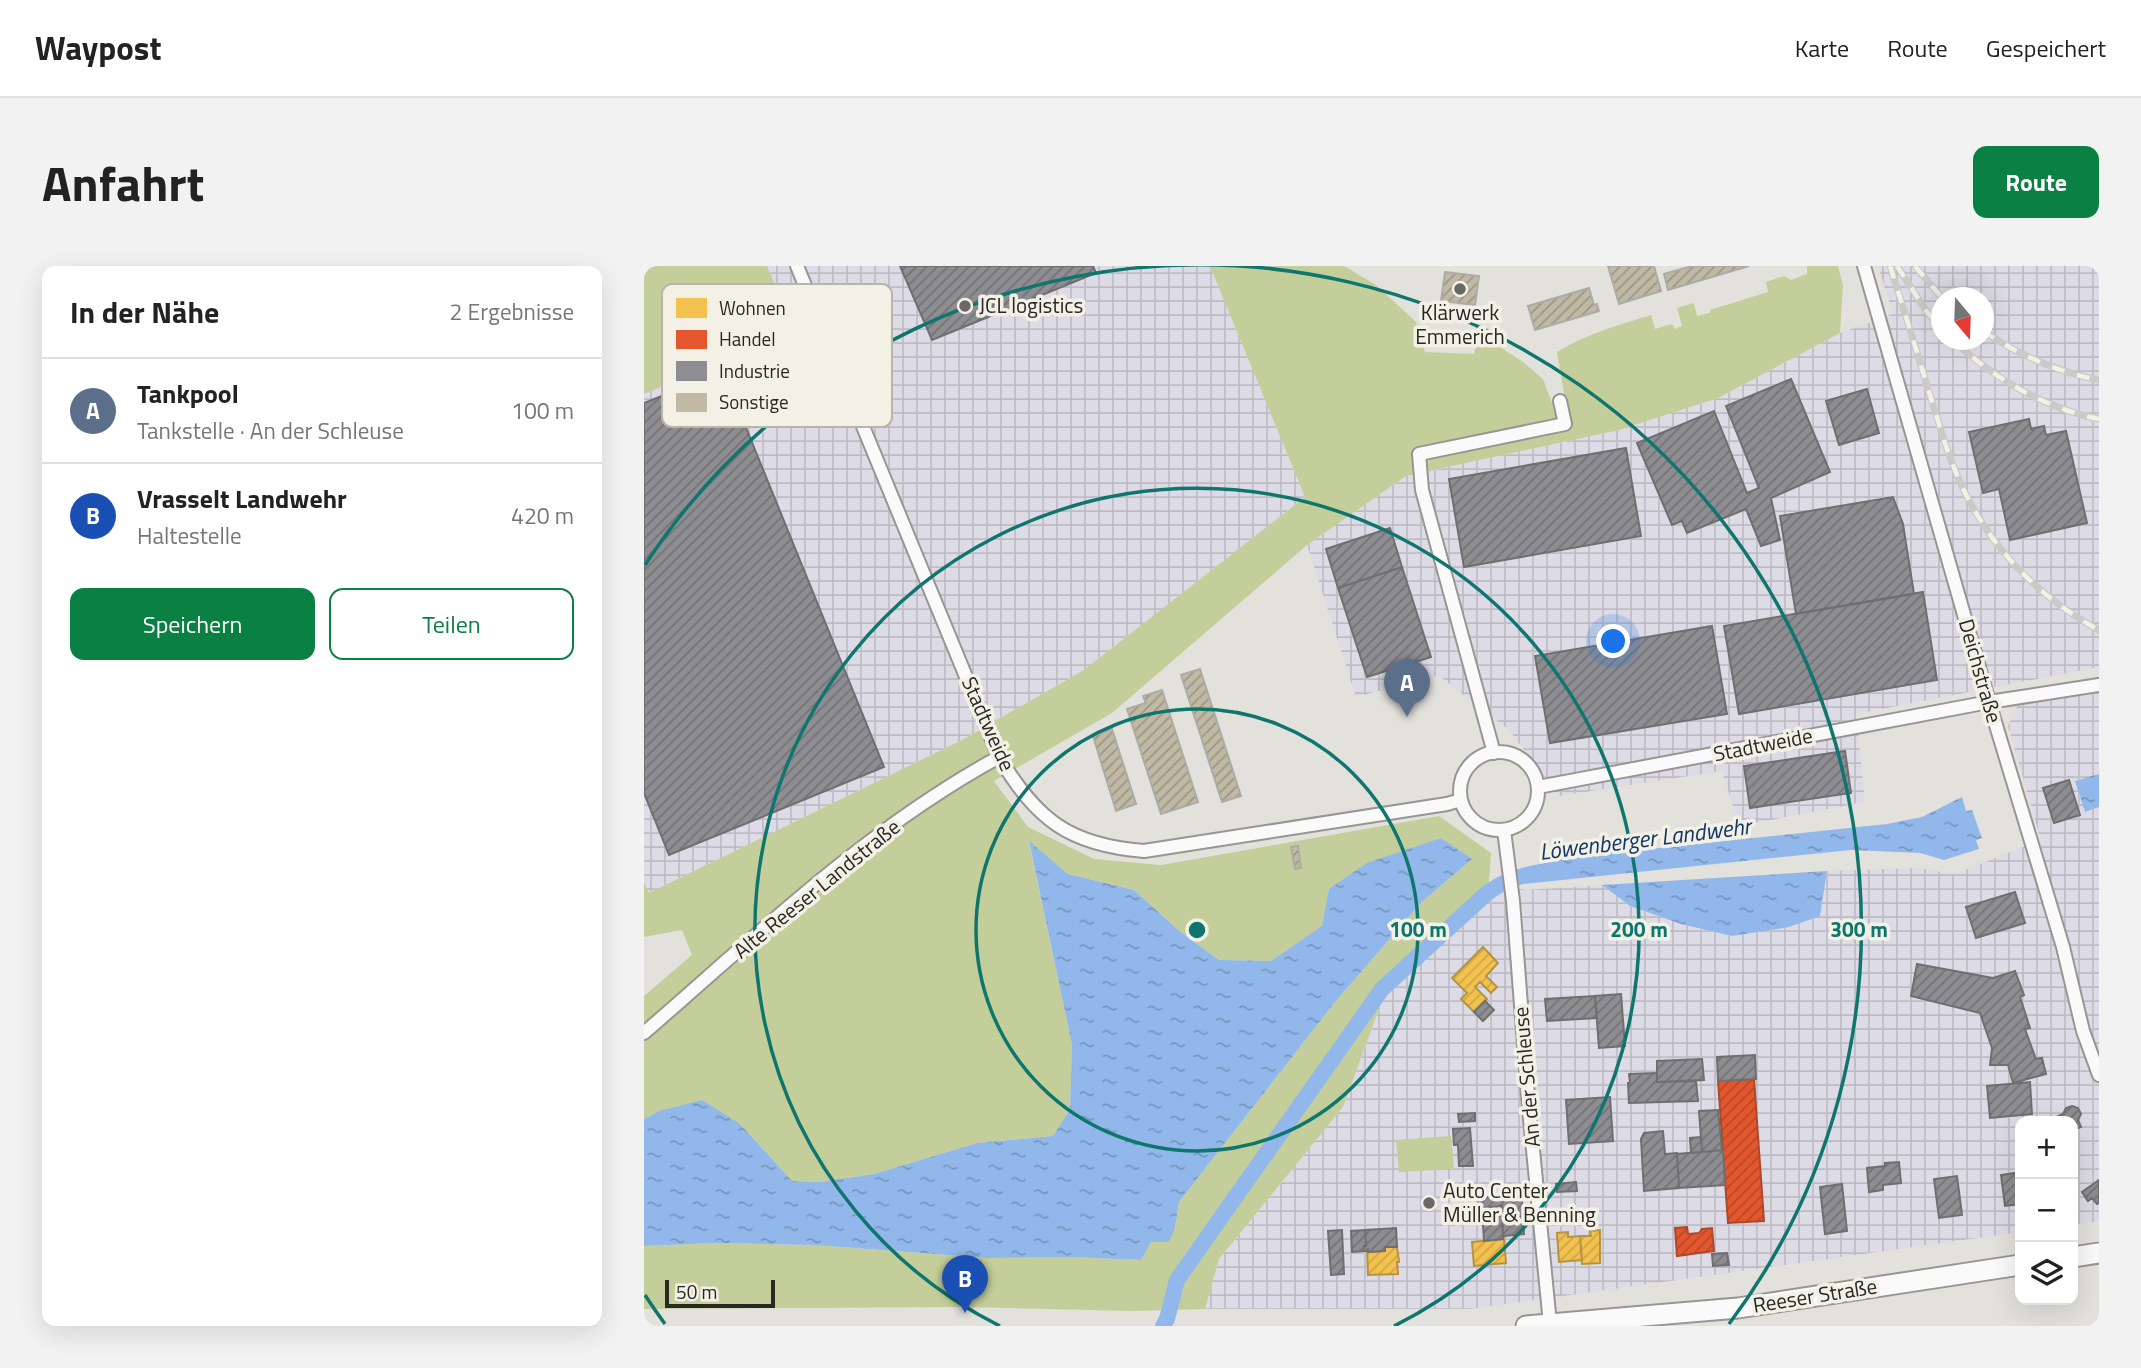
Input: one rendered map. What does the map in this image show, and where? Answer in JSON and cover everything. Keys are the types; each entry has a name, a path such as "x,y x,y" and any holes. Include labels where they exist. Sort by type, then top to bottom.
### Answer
{"main road":[{"path":"2078,1256 2099,1253"},
{"name":"Reeser Straße","path":"1525,1326 1738,1308 2015,1266"}],"street":[{"name":"Stadtweide","path":"797,266 804,284"},
{"name":"Deichstraße","path":"1864,266 1989,702 2063,947 2083,1031 2099,1075"},
{"path":"1494,752 1422,490 1419,454 1565,424 1560,401"},
{"name":"Stadtweide","path":"863,427 999,757 1014,783 1059,828 1089,842 1116,849 1143,851 1461,800"},
{"name":"Stadtweide","path":"1538,787 1989,702 2099,685"},
{"path":"1494,752 1518,757 1528,765 1538,787 1533,810 1515,827 1504,830 1492,830 1472,820 1461,800 1460,789 1467,769 1474,761 1494,752"},
{"name":"Alte Reeser Landstraße","path":"644,1033 875,837 999,757"},
{"name":"An der Schleuse","path":"1504,830 1513,901 1529,1109 1550,1325"}],"shaded area":[{"path":"767,266 1210,266 1305,497 1084,670 962,740 649,893 644,882 644,394 662,387 662,427 892,427 892,284 774,284"},
{"path":"1878,266 2099,266 2099,667 1856,714 1865,802 1739,826 1722,771 1559,796 1509,730 1438,675 1356,697 1307,545 1406,476 1619,430 1718,398 1840,333 1893,314"},
{"path":"2099,687 2099,1221 2078,1224 2078,1116 2015,1116 2015,1233 1470,1309 1205,1309 1219,1259 1343,1107 1394,968 1489,883 1526,890 1602,885 1630,906 1681,924 1732,936 1820,916 1827,871 1917,868 1955,874 2041,840 2008,726 2018,704"}],"green space":[{"path":"644,266 767,266 775,284 662,284 662,387 644,394"},
{"path":"1210,266 1344,266 1376,285 1416,322 1425,352 1474,354 1479,333 1523,362 1543,379 1552,403 1565,399 1557,352 1579,340 1651,315 1655,329 1672,324 1675,329 1682,326 1677,308 1694,303 1697,316 1710,313 1710,310 1768,292 1766,282 1784,276 1791,280 1807,274 1807,266 1838,266 1843,285 1840,333 1718,398 1619,430 1406,476 1307,545 1112,713 994,781 1028,827 1094,859 1161,865 1439,816 1491,853 1489,883 1394,968 1343,1107 1219,1259 1205,1309 644,1309 644,1246 717,1243 814,1245 988,1258 1141,1260 1151,1241 1175,1228 1179,1202 1335,1002 1422,902 1472,859 1329,889 1323,926 1271,961 1219,960 1177,929 1134,890 1068,874 1029,842 1072,1045 1070,1109 1053,1136 977,1143 874,1174 820,1182 792,1181 740,1124 659,1111 644,1119 644,996 692,955 682,930 644,937 644,882 649,893 962,740 1084,670 1305,497"},
{"path":"1451,1136 1454,1169 1399,1172 1396,1140"}],"water":[{"path":"2099,774 2099,807 2085,812 2075,781"},
{"path":"1962,797 1966,811 1972,810 1982,838 1976,840 1979,849 1944,860 1920,853 1851,850 1523,884 1522,869 1564,858 1887,824 1922,817"},
{"path":"1441,838 1472,859 1422,902 1335,1002 1179,1202 1175,1228 1169,1242 1151,1242 1141,1260 988,1258 814,1245 717,1243 644,1246 644,1119 659,1111 702,1100 740,1124 792,1181 820,1182 874,1174 977,1143 1053,1136 1070,1109 1072,1045 1029,841 1068,874 1134,890 1177,929 1219,960 1271,961 1322,926 1329,889 1367,863"},
{"path":"1827,871 1820,916 1789,927 1732,936 1681,924 1630,906 1602,885"}],"building: Wohnen":[{"path":"1483,947 1498,963 1486,976 1497,987 1491,993 1480,982 1475,987 1487,999 1474,1012 1461,999 1467,993 1452,978"},
{"path":"1600,1230 1600,1263 1582,1264 1580,1236 1591,1236 1590,1231"},
{"path":"1568,1232 1568,1237 1580,1236 1582,1260 1559,1262 1557,1233"},
{"path":"1504,1239 1506,1263 1474,1266 1472,1242"},
{"path":"1385,1247 1397,1247 1398,1274 1368,1275 1367,1248 1368,1252 1385,1251"}],"building: Handel":[{"path":"1754,1079 1764,1221 1728,1223 1718,1081"},
{"path":"1687,1227 1688,1234 1712,1228 1714,1251 1677,1256 1675,1228"}],"building: Industrie":[{"name":"JCL logistics","path":"900,266 1093,266 1096,273 932,340"},
{"path":"1791,379 1830,472 1771,498 1780,540 1761,546 1746,509 1687,533 1682,521 1672,525 1637,443 1714,411 1747,493 1759,488 1726,406"},
{"path":"1867,389 1879,433 1839,445 1826,401"},
{"path":"662,396 662,427 746,427 884,767 669,855 644,793 644,403"},
{"path":"2029,419 2031,429 2044,426 2046,435 2066,431 2087,523 2010,540 1999,489 1983,493 1969,432"},
{"path":"1626,448 1641,536 1464,567 1449,479"},
{"path":"1893,497 1903,524 1914,594 1796,614 1780,516"},
{"path":"1390,528 1402,567 1338,588 1326,549"},
{"path":"1402,567 1431,657 1367,677 1338,588"},
{"path":"1923,592 1937,680 1739,714 1724,626"},
{"path":"1712,626 1727,714 1550,743 1535,656"},
{"path":"1845,751 1851,793 1750,808 1744,766"},
{"path":"2069,780 2080,815 2054,823 2043,788"},
{"path":"2015,892 2025,923 1976,938 1966,907"},
{"path":"1917,964 1993,978 2015,971 2024,995 2020,997 2030,1028 2025,1029 2036,1059 2042,1058 2046,1074 2013,1083 2008,1065 1990,1065 1992,1048 1980,1013 1911,996"},
{"path":"1621,994 1625,1046 1599,1048 1595,996"},
{"path":"1595,996 1597,1018 1547,1021 1545,999"},
{"path":"1485,1001 1494,1010 1483,1021 1474,1012"},
{"path":"1755,1055 1756,1079 1718,1081 1717,1057"},
{"path":"1702,1059 1704,1080 1657,1082 1657,1061"},
{"path":"1657,1073 1657,1082 1696,1081 1698,1101 1629,1103 1629,1074"},
{"path":"2030,1082 2032,1114 1990,1118 1987,1086"},
{"path":"1610,1097 1613,1141 1569,1144 1566,1100"},
{"path":"2066,1108 2078,1108 2081,1114 2078,1120 2078,1116 2059,1116"},
{"path":"1718,1110 1722,1150 1702,1152 1699,1111"},
{"path":"1475,1113 1475,1121 1459,1122 1458,1114"},
{"path":"1470,1128 1473,1166 1459,1166 1458,1145 1454,1145 1453,1129"},
{"path":"1663,1131 1665,1154 1677,1153 1679,1188 1644,1191 1641,1139 1644,1133"},
{"path":"1701,1137 1702,1152 1691,1153 1690,1138"},
{"path":"1723,1150 1725,1185 1679,1188 1677,1154"},
{"path":"1899,1162 1901,1183 1883,1185 1883,1190 1869,1192 1867,1168"},
{"path":"2015,1173 2015,1205 2005,1206 2001,1175"},
{"path":"1957,1176 1962,1215 1939,1218 1934,1179"},
{"path":"2099,1180 2097,1204 2092,1198 2088,1201 2082,1192"},
{"path":"1576,1182 1577,1191 1557,1192 1556,1184"},
{"path":"1842,1184 1847,1231 1825,1234 1820,1187"},
{"path":"1521,1186 1524,1234 1504,1236 1503,1239 1502,1206 1479,1209 1478,1198 1503,1196 1502,1187"},
{"path":"1502,1206 1503,1239 1484,1241 1482,1208"},
{"path":"1396,1228 1397,1247 1385,1247 1385,1251 1368,1252 1368,1248 1364,1251 1365,1230"},
{"path":"1342,1230 1344,1274 1331,1275 1328,1231"},
{"path":"1365,1230 1364,1251 1352,1252 1351,1231"},
{"path":"1727,1253 1729,1265 1713,1266 1712,1254"}],"building: Sonstige":[{"path":"1608,266 1654,266 1661,291 1619,304"},
{"path":"1692,266 1749,266 1668,290 1664,274"},
{"name":"Klärwerk Emmerich","path":"1445,272 1479,276 1475,305 1441,301"},
{"path":"1589,288 1594,305 1597,304 1599,311 1535,330 1528,306"},
{"path":"1200,669 1241,796 1222,802 1181,675"},
{"path":"1162,690 1198,802 1161,814 1127,709 1146,703 1143,696"},
{"path":"1112,729 1136,804 1116,811 1093,736"},
{"path":"1298,846 1301,868 1295,869 1291,847"}],"waterway":[{"name":"Löwenberger Landwehr","path":"1163,1326 1177,1280 1382,989 1485,895 1512,879 1542,872"}],"railway":[{"path":"1890,266 1947,450 1966,495 1995,542 2013,563 2053,600 2099,630"},
{"path":"1897,266 1931,317"},
{"path":"1915,266 1933,287"},
{"path":"1994,338 2039,362 2099,380"},
{"path":"1964,350 2020,390 2059,407 2099,419"}],"place":[{"name":"Klärwerk Emmerich","path":"1460,289"},
{"name":"JCL logistics","path":"965,306"},
{"name":"Tankpool","path":"1407,717"},
{"name":"Auto Center Müller & Benning","path":"1429,1203"},
{"name":"Vrasselt Landwehr","path":"965,1313"}]}
